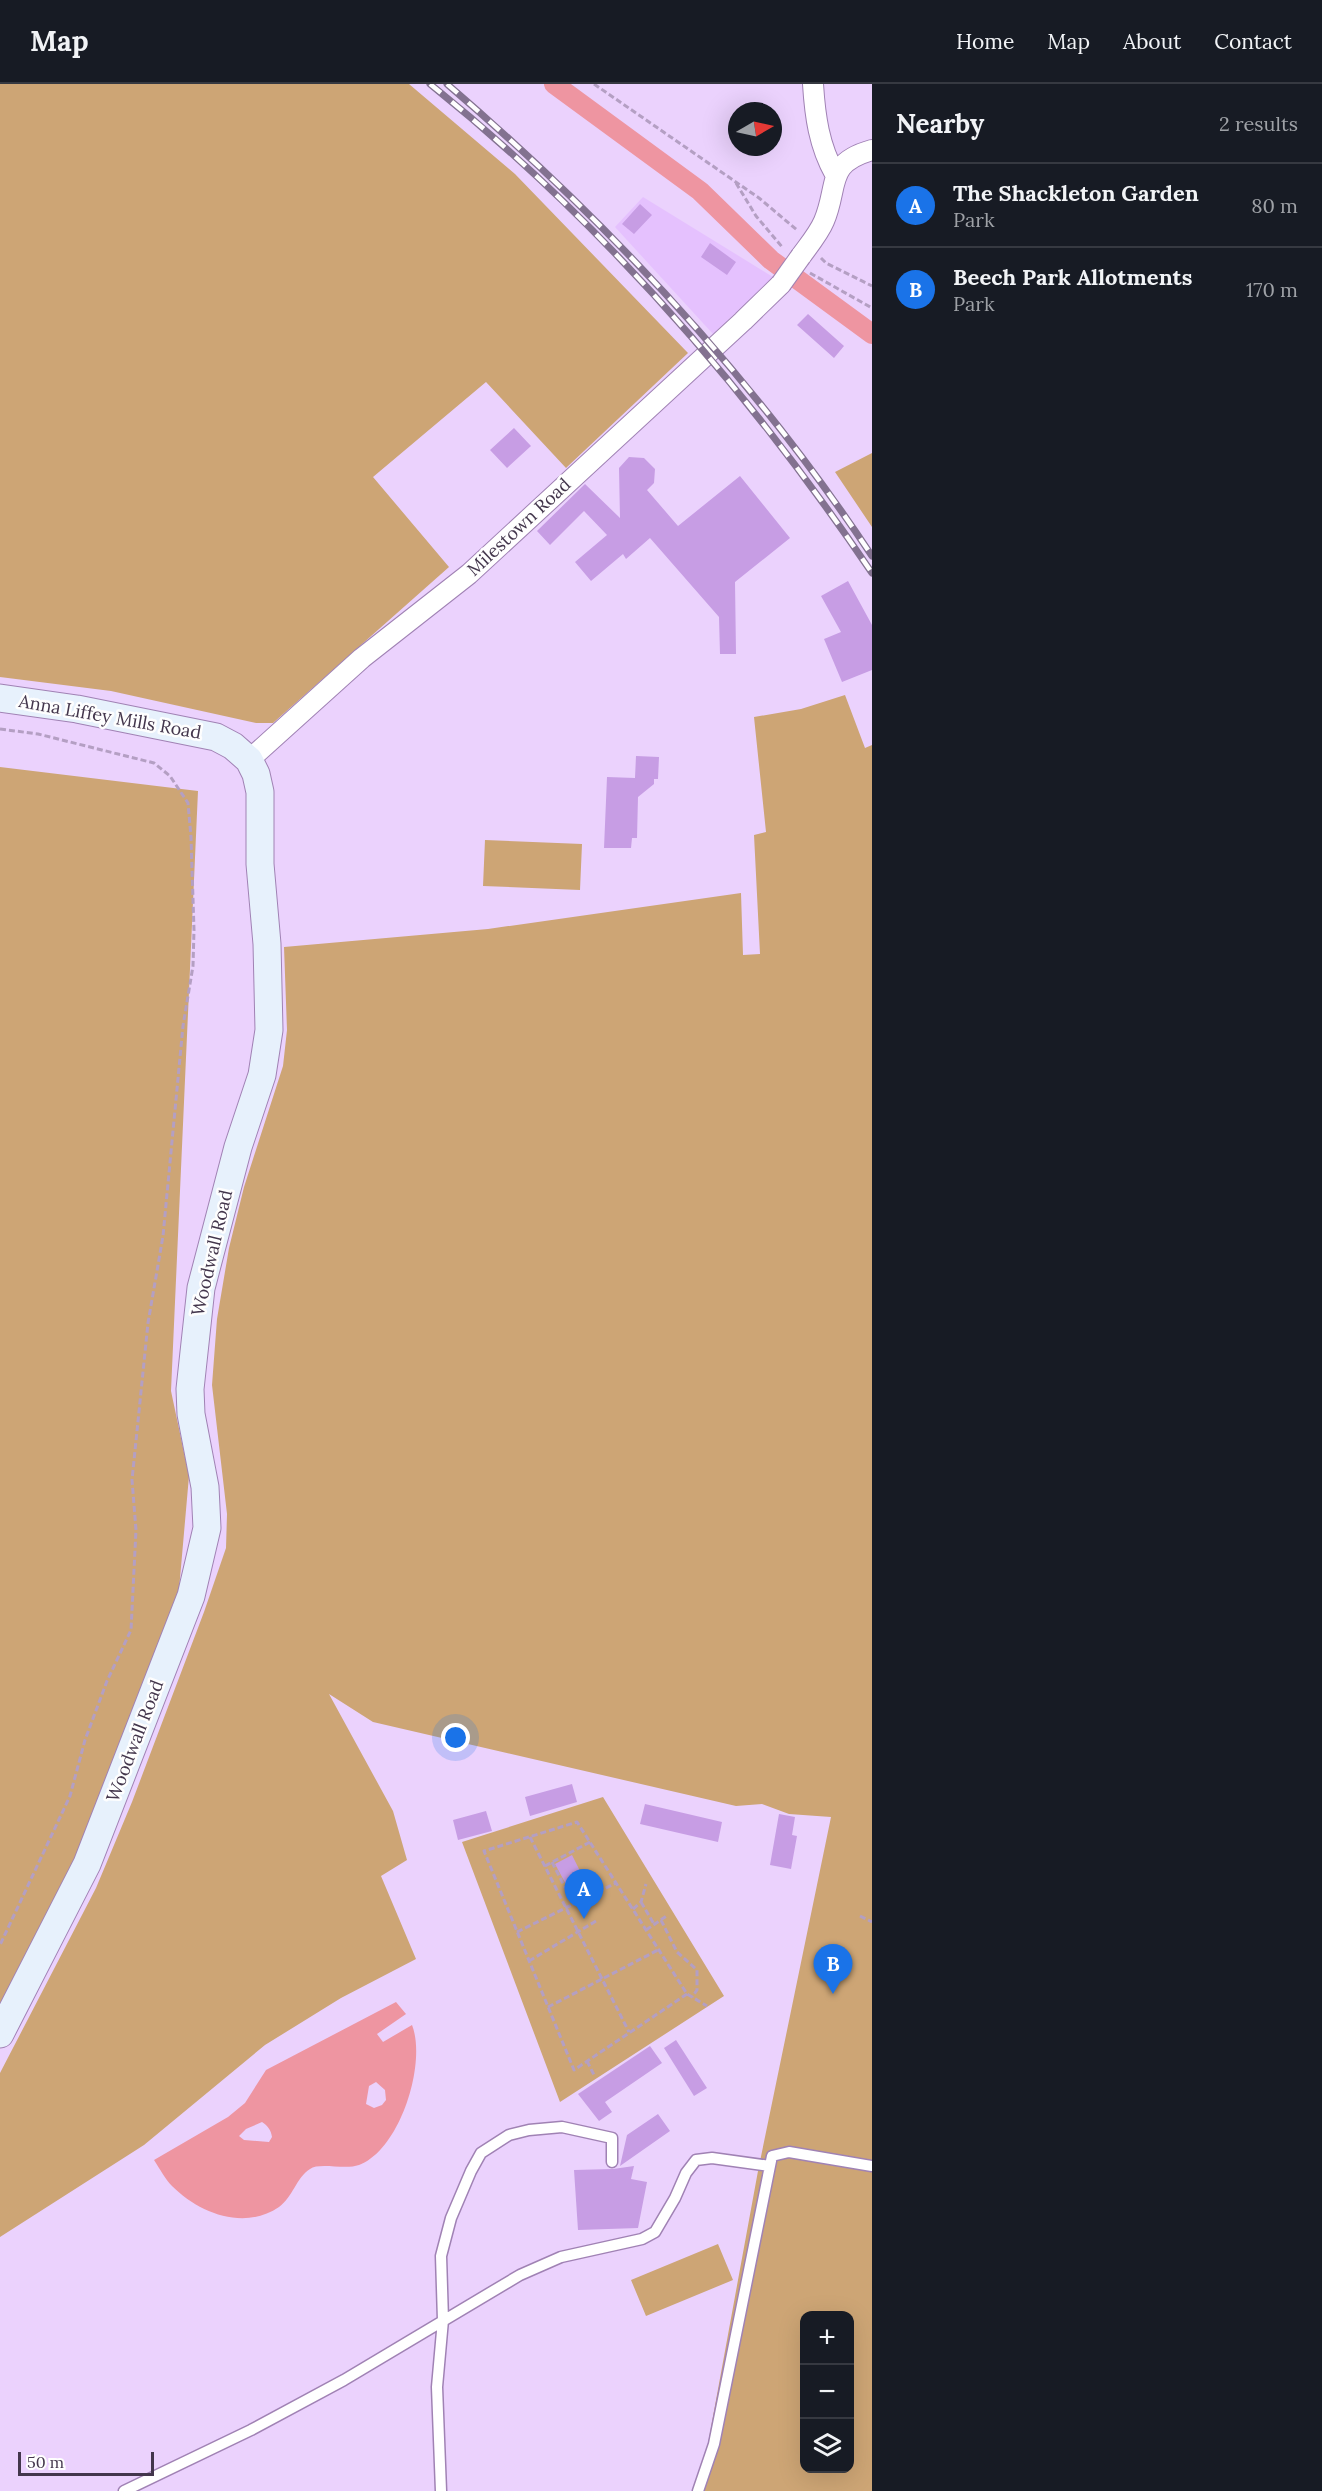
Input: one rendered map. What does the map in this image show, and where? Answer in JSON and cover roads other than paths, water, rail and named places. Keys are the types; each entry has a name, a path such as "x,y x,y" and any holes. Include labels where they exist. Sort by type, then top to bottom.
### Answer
{"main road":[{"name":"Anna Liffey Mills Road","path":"0,698 77,709 216,736 233,746 249,760"},
{"name":"Woodwall Road","path":"0,2034 87,1864 191,1596 207,1528 206,1487 191,1414 190,1389 201,1288 238,1147 262,1075 269,1030 267,944 260,864 260,792 256,774 249,760"}],"street":[{"path":"813,84 816,121 826,157 835,174 848,160 872,150"},
{"name":"Milestown Road","path":"249,760 363,658 469,574 781,284 824,222 835,174"}],"lane":[{"path":"441,2491 437,2387 443,2320 440,2284 442,2248 451,2218 481,2153 510,2135 529,2130 562,2127 612,2138 612,2162"},
{"path":"698,2491 714,2444 772,2156 789,2152 872,2166"},
{"path":"124,2491 251,2430 344,2380 520,2275 561,2257 642,2239 655,2232 686,2173 696,2160 711,2158 770,2166"}],"waterway":[{"path":"554,84 700,191 771,260 872,334"}],"railway":[{"path":"430,84 554,193 613,251 669,312 775,439 825,505 872,573"},
{"path":"447,84 565,191 676,305 778,427 872,556"}],"place":[{"name":"The Shackleton Garden","path":"584,1919"},
{"name":"Beech Park Allotments","path":"833,1994"}]}
